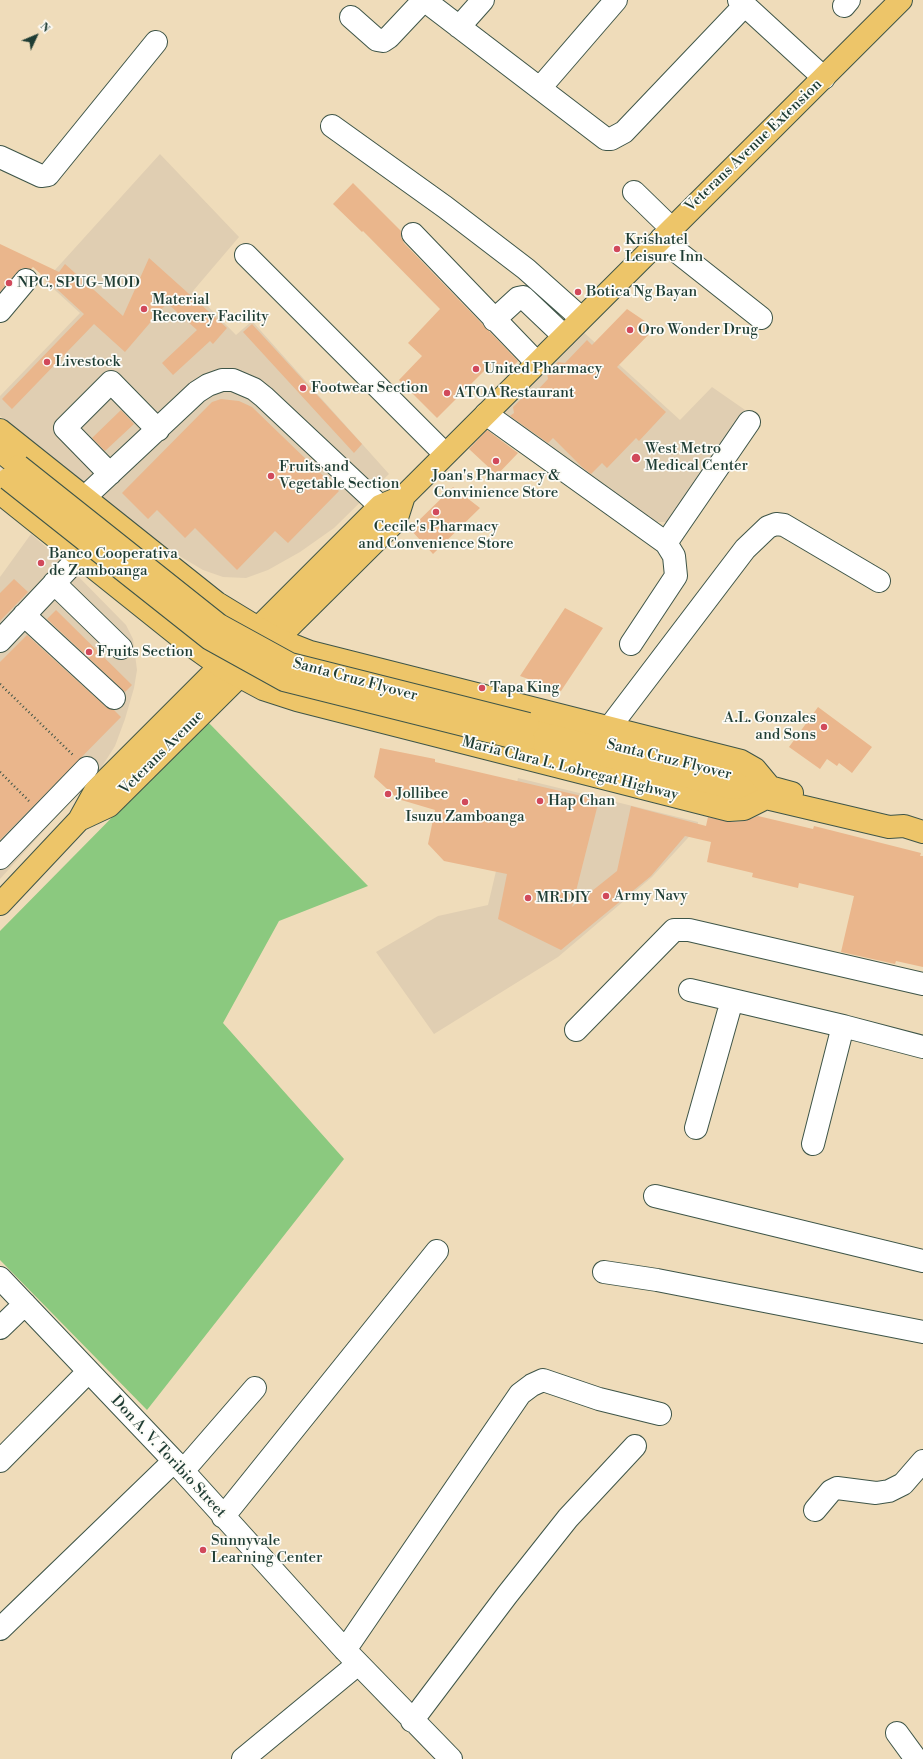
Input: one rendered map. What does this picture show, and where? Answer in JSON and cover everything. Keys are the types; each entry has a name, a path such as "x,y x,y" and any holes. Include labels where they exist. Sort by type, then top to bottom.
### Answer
{"main road":[{"name":"Veterans Avenue Extension","path":"258,628 380,506 404,496 901,0"},
{"path":"0,430 217,603 277,639 310,652 741,762 755,769 768,793 889,827 915,830"},
{"name":"Santa Cruz Flyover","path":"0,451 7,477 210,639 284,680 526,732 734,793 768,793"},
{"name":"Maria Clara L. Lobregat Highway","path":"7,477 32,518 98,572 220,666 239,677 278,695 729,810 744,809 768,793"},
{"path":"32,518 62,480"},
{"name":"Veterans Avenue Extension","path":"277,639 396,521 404,496"},
{"path":"98,572 129,533"},
{"path":"165,625 196,586"},
{"name":"Veterans Avenue","path":"0,904 79,820 94,791 258,628"},
{"name":"Veterans Avenue","path":"79,820 109,806 277,639"},
{"path":"321,706 333,658"},
{"path":"401,726 413,678"},
{"path":"480,746 492,698"}],"street":[{"path":"459,27 483,0"},
{"path":"540,88 616,0"},
{"path":"351,17 377,40 382,41 389,37 420,3 424,1 606,139 616,138 742,2 824,78"},
{"path":"0,157 41,176 48,175 156,42"},
{"path":"332,126 445,207 526,269 581,318"},
{"path":"634,192 666,233 761,318"},
{"path":"413,234 494,320 537,363"},
{"path":"246,255 445,454"},
{"path":"0,311 26,280"},
{"path":"494,320 518,298 523,297 564,336"},
{"path":"85,497 197,392 208,385 222,380 233,380 254,389 264,397 396,521"},
{"path":"110,474 65,428 111,382 158,430"},
{"path":"486,414 666,543 674,556 676,576 631,644"},
{"path":"666,543 749,422"},
{"path":"609,728 745,549 768,527 776,524 784,525 879,581"},
{"path":"0,641 80,556"},
{"path":"54,583 121,648"},
{"path":"24,615 114,698"},
{"path":"0,858 87,768"},
{"path":"576,1030 674,930 689,930 923,984"},
{"path":"690,990 843,1026 923,1047"},
{"path":"696,1128 732,1000"},
{"path":"813,1144 843,1026"},
{"path":"655,1196 923,1261"},
{"path":"223,1517 437,1251"},
{"path":"604,1272 657,1280 923,1332"},
{"name":"Don A. V. Toribio Street","path":"0,1278 178,1466 223,1517 412,1721 439,1754"},
{"path":"0,1328 25,1304"},
{"path":"0,1461 88,1372"},
{"path":"243,1759 352,1657 520,1394 532,1385 543,1380 599,1399 660,1414"},
{"path":"0,1629 178,1466 256,1388"},
{"path":"412,1721 507,1595 568,1518 635,1446"},
{"path":"814,1510 831,1491 837,1488 876,1494 889,1492 903,1484 921,1464"},
{"path":"897,1732 916,1759"}],"path":[{"path":"0,684 87,768"},
{"path":"0,772 43,814"}],"shaded area":[{"path":"160,154 239,237 193,291 236,335 252,321 389,474 334,528 300,552 268,570 246,578 223,577 203,570 166,548 0,416 0,396 80,313 45,281"},
{"name":"West Metro Medical Center","path":"580,329 680,420 712,387 748,412 668,522 651,522 496,415"},
{"path":"31,534 69,567 126,625 133,639 137,670 134,688 125,719 115,746 101,768 0,879 0,577"},
{"path":"518,778 698,822 698,827 652,877 558,957 434,1034 376,952 438,916 488,905"}],"green space":[{"path":"207,721 368,886 279,921 223,1023 344,1159 147,1410 0,1260 0,931"}],"building":[{"path":"353,183 401,231 401,237 404,243 518,361 505,374 493,362 437,418 399,380 422,356 408,343 440,309 363,231 362,232 333,204"},
{"path":"0,244 59,272 65,264 123,316 149,258 227,328 213,344 210,341 173,375 162,363 197,330 167,303 125,352 94,324 12,409 2,399 84,314 33,267 31,269 22,268 0,292"},
{"path":"627,309 655,328 617,367 666,412 639,441 636,438 607,468 602,463 591,474 553,438 548,443 510,416 514,413 513,407 523,397 529,399 548,379 547,373 558,362 565,363 587,340 592,345"},
{"name":"Footwear Section","path":"252,324 362,444 354,453 243,332"},
{"name":"Fruits and Vegetable Section","path":"221,399 239,401 252,407 339,491 288,543 275,531 237,570 195,528 185,538 157,510 148,519 122,493 212,402"},
{"path":"121,410 134,424 105,451 92,438"},
{"name":"Joan's Pharmacy & Convinience Store","path":"487,430 518,453 497,475 469,449"},
{"path":"453,487 480,508 433,554 410,529"},
{"path":"14,579 28,592 0,621 0,593"},
{"path":"565,608 603,628 561,691 520,676"},
{"name":"Fruits Section","path":"56,610 132,685 125,692 47,619"},
{"path":"27,635 106,707 114,710 121,717 0,840 0,662"},
{"name":"A.L. Gonzales and Sons","path":"818,707 872,747 852,773 839,763 837,766 827,759 820,769 789,747"},
{"path":"380,748 435,759 435,762 599,800 572,907 617,871 631,806 706,826 708,817 730,822 745,821 758,816 813,829 814,826 921,853 920,856 923,856 923,967 896,961 895,964 841,952 854,896 799,883 798,888 752,877 753,873 707,862 711,842 685,836 651,876 561,950 498,919 507,874 444,861 428,844 435,810 398,799 374,777"}],"place":[{"name":"Krishatel Leisure Inn","path":"617,249"},
{"name":"NPC, SPUG-MOD","path":"9,283"},
{"name":"Botica Ng Bayan","path":"578,292"},
{"name":"Material Recovery Facility","path":"144,309"},
{"name":"Oro Wonder Drug","path":"630,330"},
{"name":"Livestock","path":"47,362"},
{"name":"United Pharmacy","path":"476,369"},
{"name":"Footwear Section","path":"303,388"},
{"name":"ATOA Restaurant","path":"447,393"},
{"name":"West Metro Medical Center","path":"636,458"},
{"name":"Joan's Pharmacy & Convinience Store","path":"496,461"},
{"name":"Fruits and Vegetable Section","path":"271,476"},
{"name":"Cecile's Pharmacy and Convenience Store","path":"436,512"},
{"name":"Banco Cooperativa de Zamboanga","path":"41,563"},
{"name":"Fruits Section","path":"89,652"},
{"name":"Tapa King","path":"482,688"},
{"name":"A.L. Gonzales and Sons","path":"824,727"},
{"name":"Jollibee","path":"388,794"},
{"name":"Hap Chan","path":"540,801"},
{"name":"Isuzu Zamboanga","path":"465,802"},
{"name":"Army Navy","path":"606,896"},
{"name":"MR.DIY","path":"528,898"},
{"name":"Sunnyvale Learning Center","path":"203,1550"}]}
